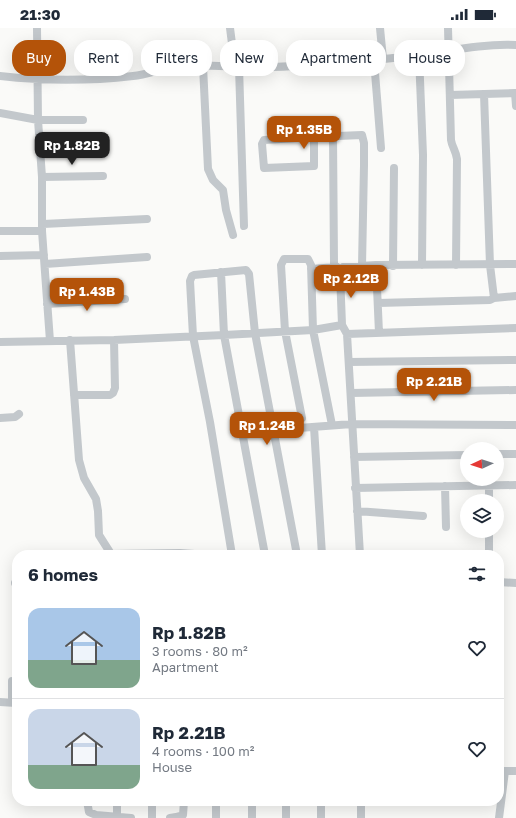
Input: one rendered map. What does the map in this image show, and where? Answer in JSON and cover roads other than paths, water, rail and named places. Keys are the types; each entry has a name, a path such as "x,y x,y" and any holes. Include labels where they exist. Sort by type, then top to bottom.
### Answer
{"street":[{"path":"37,28 38,120 42,177 42,228 50,341"},
{"path":"230,28 232,40"},
{"path":"380,28 381,40"},
{"path":"448,28 448,40"},
{"path":"465,49 492,45 516,45"},
{"path":"0,76 37,79 108,78 141,74"},
{"path":"204,76 208,168 213,180 223,190 226,210 233,234"},
{"path":"237,76 244,226"},
{"path":"375,76 381,148"},
{"path":"420,76 423,155 422,265"},
{"path":"449,76 451,140 457,159 456,265"},
{"path":"450,95 515,93 516,106"},
{"path":"484,94 490,265 494,298"},
{"path":"0,114 38,120 83,120"},
{"path":"314,137 314,166 264,168 262,144 264,140 314,137 332,136 361,135 364,138 362,266"},
{"path":"332,136 334,264 339,268 340,273 342,325 347,334 360,550"},
{"path":"393,266 394,168"},
{"path":"42,177 103,176"},
{"path":"0,231 147,219"},
{"path":"0,256 44,260 147,257"},
{"path":"302,418 285,331 282,262 284,259 308,259 311,262 313,330 332,425"},
{"path":"312,269 376,265 516,264"},
{"path":"376,265 379,333"},
{"path":"231,550 210,422 193,336 191,277 194,275 246,270 249,272 255,332 296,550"},
{"path":"220,272 224,335 244,435 264,550"},
{"path":"378,303 490,300 494,298 516,296"},
{"path":"47,304 125,299"},
{"path":"0,342 114,340 224,335 255,332 313,330 342,325"},
{"path":"347,334 516,328"},
{"path":"70,340 79,460 84,478 96,499 100,538 108,550"},
{"path":"74,395 110,395 113,393 115,388 114,340"},
{"path":"349,362 516,360"},
{"path":"351,393 516,390"},
{"path":"0,418 15,417 19,414"},
{"path":"299,428 352,424 516,425"},
{"path":"314,427 322,550"},
{"path":"244,435 274,429"},
{"path":"504,454 516,454"},
{"path":"354,457 460,455"},
{"path":"504,485 516,485"},
{"path":"445,486 446,527"},
{"path":"355,488 460,486"},
{"path":"489,486 489,494"},
{"path":"357,511 423,516"},
{"path":"489,538 489,550"},
{"path":"504,582 516,582"},
{"path":"0,702 12,702"},
{"path":"504,771 516,771"},
{"path":"88,806 89,812 96,815 131,818"},
{"path":"117,806 117,817"},
{"path":"152,806 152,818"},
{"path":"170,818 176,818 182,815 183,806"},
{"path":"216,806 216,818"},
{"path":"252,806 252,818"},
{"path":"286,806 286,818"},
{"path":"321,806 321,818"},
{"path":"361,806 361,818"},
{"path":"499,818 500,806"}]}
